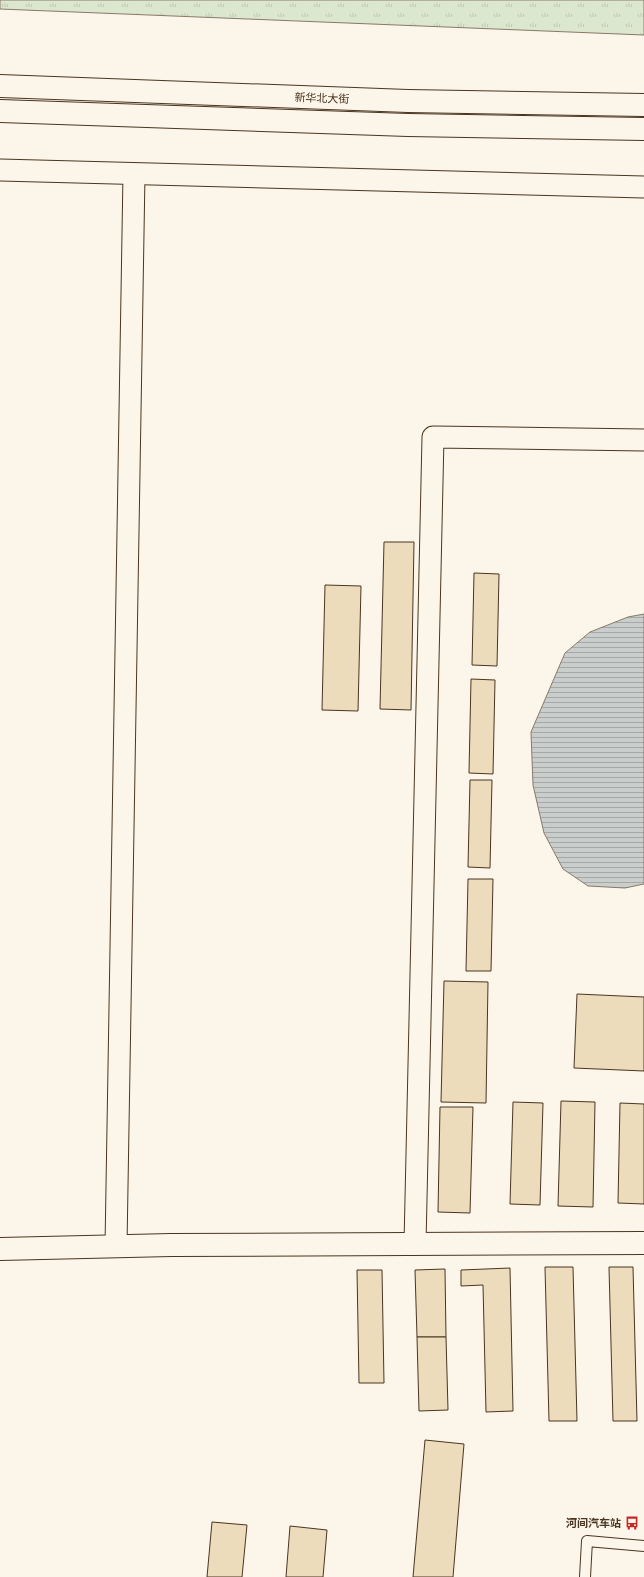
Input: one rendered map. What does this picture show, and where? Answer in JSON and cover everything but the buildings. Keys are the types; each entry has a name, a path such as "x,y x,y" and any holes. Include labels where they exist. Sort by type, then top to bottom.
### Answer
{"main road":[{"name":"新华北大街","path":"0,86 408,101 644,105"},
{"path":"0,111 400,125 644,129"},
{"path":"0,1249 116,1246 644,1243"}],"street":[{"path":"0,170 644,187"},
{"path":"116,1246 134,174"},
{"path":"415,1244 433,437 644,440"}],"lane":[{"path":"585,1577 587,1541 644,1546"}],"green space":[{"path":"0,0 644,0 644,35 0,9"}],"shaded area":[{"path":"644,614 644,884 625,888 588,886 563,869 544,833 533,785 531,732 565,653 590,632 628,617"}],"place":[{"name":"河间汽车站","path":"632,1523"}]}
